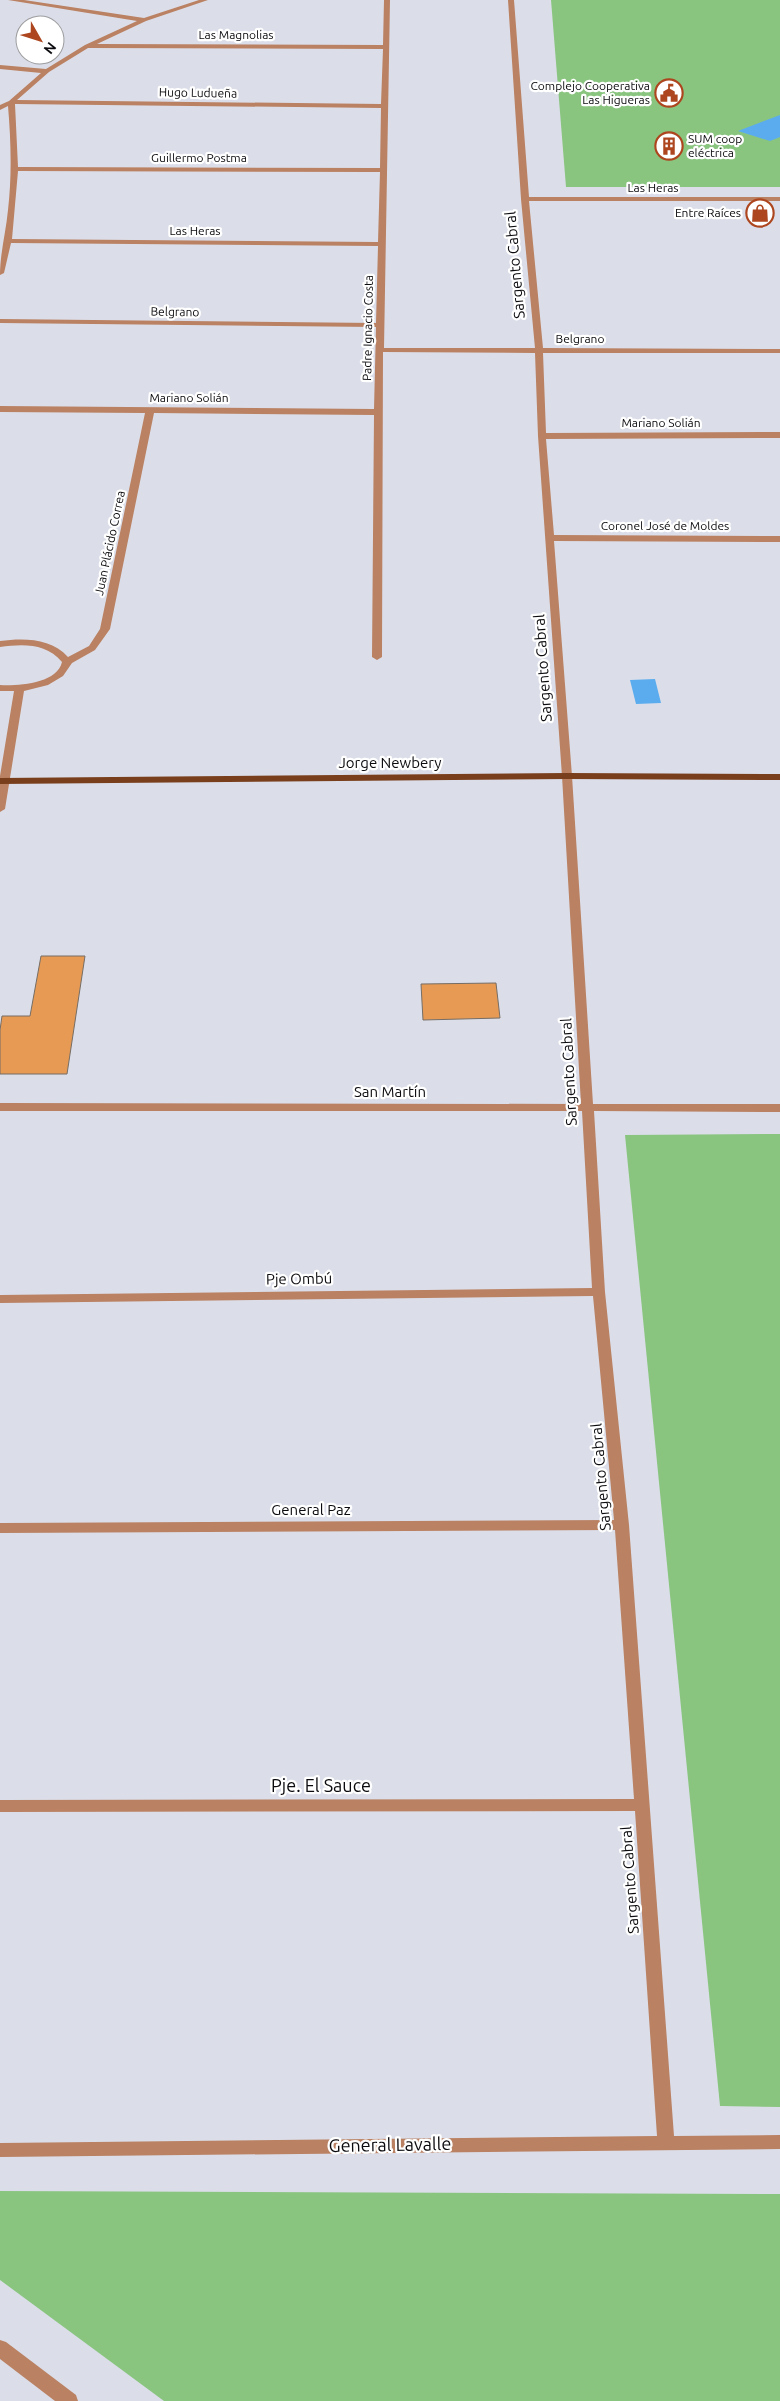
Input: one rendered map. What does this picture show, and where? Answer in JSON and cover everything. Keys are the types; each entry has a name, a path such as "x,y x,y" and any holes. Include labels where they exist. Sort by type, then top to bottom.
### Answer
{"main road":[{"name":"Jorge Newbery","path":"2,781 567,776 780,777"}],"street":[{"path":"11,0 144,20"},
{"path":"0,108 11,102 48,71 87,46 144,20 205,0"},
{"name":"Padre Ignacio Costa","path":"377,657 378,412 387,0"},
{"name":"Sargento Cabral","path":"511,0 525,199 539,350 542,436 567,776 599,1292 622,1525 666,2142"},
{"name":"Las Magnolias","path":"87,46 386,47"},
{"path":"0,67 48,71"},
{"path":"0,273 9,241 14,169 15,142 11,102"},
{"name":"Hugo Ludueña","path":"11,102 384,106"},
{"name":"Guillermo Postma","path":"14,169 383,170"},
{"name":"Las Heras","path":"525,199 780,200"},
{"name":"Las Heras","path":"9,241 382,244"},
{"name":"Belgrano","path":"0,321 380,325"},
{"name":"Belgrano","path":"379,350 780,351"},
{"name":"Mariano Solián","path":"0,409 378,412"},
{"name":"Juan Plácido Correa","path":"0,688 19,689 50,681 66,668 67,662 92,648 105,629 150,410"},
{"name":"Mariano Solián","path":"542,436 780,436"},
{"name":"Coronel José de Moldes","path":"550,538 780,539"},
{"path":"0,644 32,643 46,646 57,651 67,662"},
{"path":"0,809 2,781 19,689"},
{"name":"San Martín","path":"0,1107 780,1108"},
{"name":"Pje Ombú","path":"0,1299 599,1292"},
{"name":"General Paz","path":"0,1528 622,1525"},
{"name":"Pje. El Sauce","path":"0,1806 641,1805"},
{"name":"General Lavalle","path":"0,2150 780,2142"},
{"path":"0,2348 69,2401"}],"green space":[{"name":"Complejo Cooperativa Las Higueras","path":"551,0 780,0 780,187 566,187"},
{"path":"780,1134 780,2107 720,2106 625,1135"},
{"path":"0,2191 780,2194 780,2401 164,2401 0,2280"}],"water":[{"path":"780,115 780,137 770,141 738,131"},
{"path":"655,679 661,703 636,704 630,680"}],"building":[{"path":"41,956 85,956 67,1074 0,1074 0,1030 2,1016 30,1016"},
{"path":"496,983 500,1018 423,1020 421,984"}],"place":[{"name":"Complejo Cooperativa Las Higueras","path":"669,93"},
{"name":"SUM coop eléctrica","path":"669,146"},
{"name":"Entre Raíces","path":"760,213"}]}
